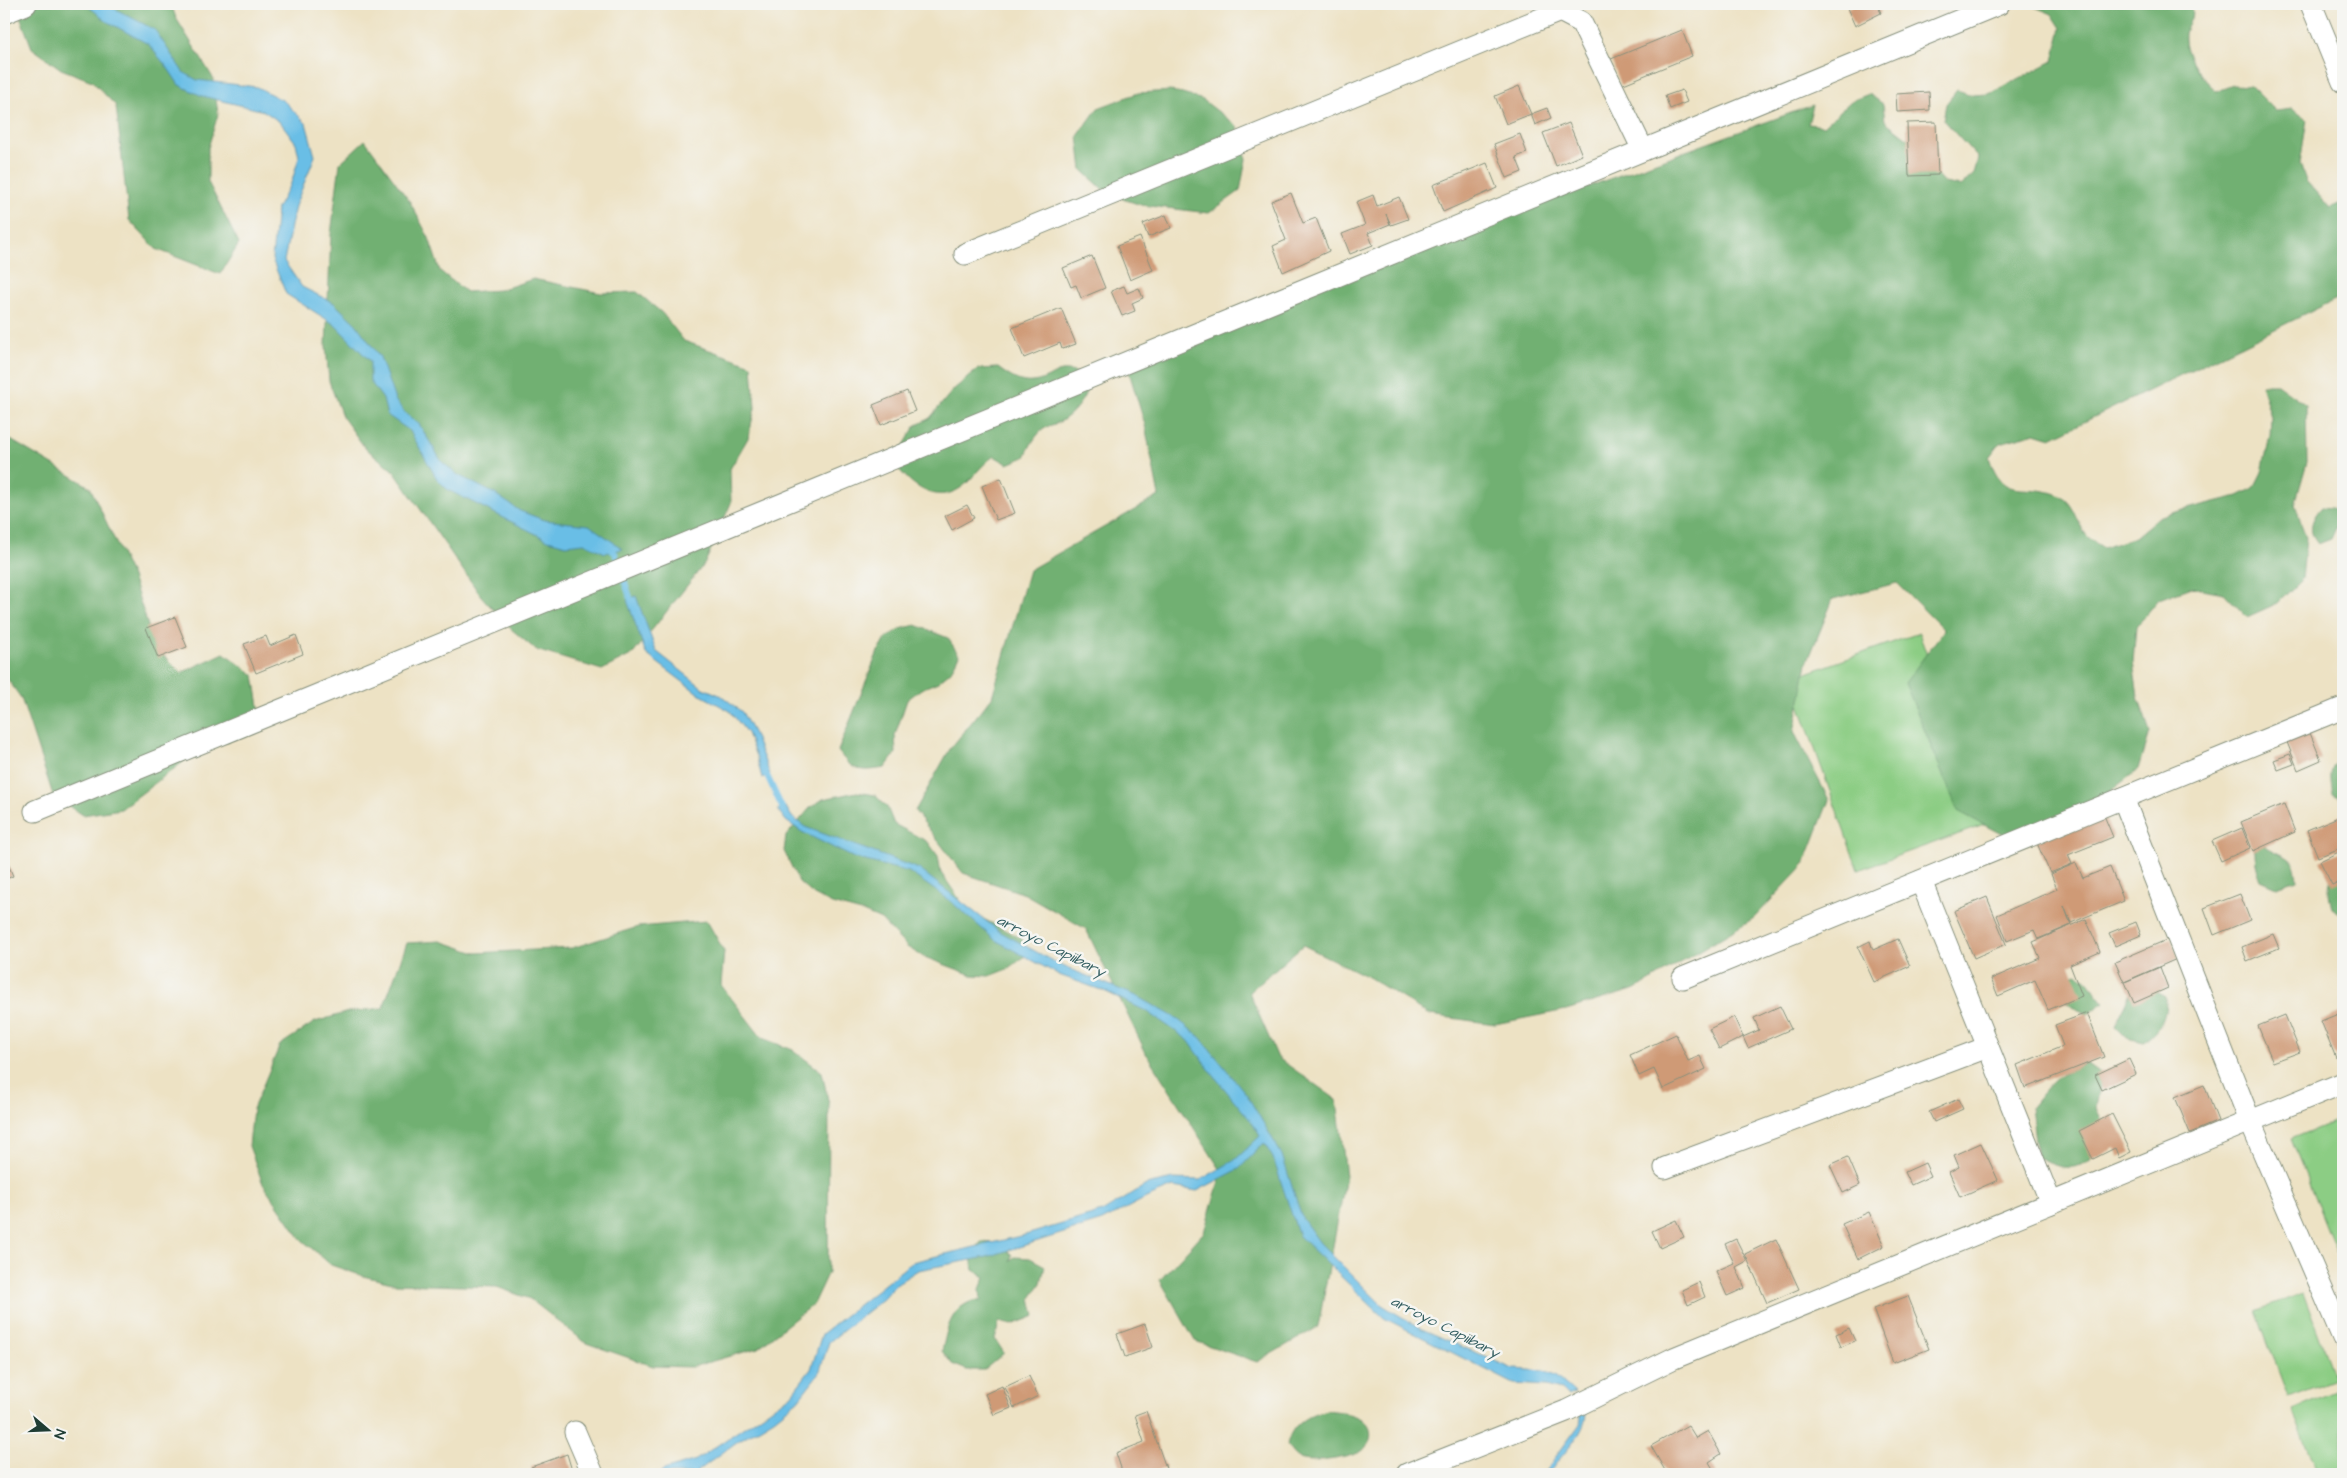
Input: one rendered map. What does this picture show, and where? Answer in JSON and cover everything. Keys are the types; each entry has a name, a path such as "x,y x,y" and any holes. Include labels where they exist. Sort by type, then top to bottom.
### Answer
{"street":[{"path":"4,13 26,4"},
{"path":"35,810 1999,4"},
{"path":"2312,4 2343,82"},
{"path":"965,254 1560,11 1581,22 1643,150"},
{"path":"1683,978 2343,708"},
{"path":"2122,798 2250,1121 2343,1338"},
{"path":"1921,881 2051,1203"},
{"path":"1665,1168 1988,1047"},
{"path":"1407,1474 1566,1411 1674,1358 2343,1083"},
{"path":"575,1432 593,1474"}],"green space":[{"path":"32,4 171,4 176,18 213,78 218,114 208,148 208,182 239,244 220,274 156,249 129,220 116,106 92,81 61,69 32,48 20,16"},
{"path":"2028,4 2191,4 2191,19 2187,26 2185,42 2190,58 2211,86 2217,91 2233,85 2251,86 2276,111 2292,109 2307,119 2300,164 2306,181 2330,208 2343,202 2343,296 2051,438 2035,433 2000,443 1989,457 1995,471 2001,481 2007,486 2044,491 2063,497 2072,507 2088,537 2104,548 2135,537 2160,516 2238,496 2254,488 2262,472 2270,436 2271,417 2261,384 2277,384 2306,405 2307,462 2295,504 2306,538 2302,579 2278,603 2247,617 2224,593 2191,587 2159,599 2136,627 2133,662 2138,697 2150,732 2139,769 2083,812 2018,843 1958,811 1905,683 1944,630 1897,583 1833,599 1807,663 1794,732 1829,800 1804,865 1754,918 1636,989 1566,1010 1495,1024 1429,1015 1372,979 1303,945 1249,992 1278,1058 1337,1100 1346,1176 1318,1327 1257,1362 1195,1341 1160,1280 1204,1232 1222,1172 1147,1055 1086,929 1025,894 963,873 915,811 950,749 992,697 1029,570 1159,496 1145,425 1124,355 1813,105 1808,124 1824,126 1851,101 1869,94 1883,104 1885,121 1927,153 1933,170 1944,183 1961,186 1974,174 1978,158 1943,120 1946,104 1957,90 1972,95 1989,94 2053,61 2061,28 2052,14"},
{"path":"1172,91 1203,100 1237,126 1246,159 1240,191 1209,213 1141,205 1108,194 1082,170 1078,136 1098,108 1138,93"},
{"path":"365,140 410,202 429,238 440,271 466,292 500,290 533,279 601,293 637,292 662,313 684,341 752,365 755,408 748,438 730,469 731,503 705,563 633,654 602,670 536,650 510,628 481,596 393,470 365,448 342,416 329,381 326,346 331,234 340,163"},
{"path":"998,368 1014,378 1025,382 1037,381 1062,371 1073,372 1092,378 1077,407 1061,421 1041,431 1033,441 1025,457 1008,464 994,456 969,481 948,494 928,492 918,487 894,463 915,426 930,418 953,390 978,369"},
{"path":"4,436 90,487 132,577 155,647 181,673 224,653 254,675 263,731 200,749 121,809 83,815 53,795 21,698 4,674"},
{"path":"2322,507 2331,508 2338,512 2339,521 2331,539 2318,544 2312,534 2312,525 2315,516"},
{"path":"916,625 948,638 959,655 951,671 938,682 921,689 907,700 895,735 896,753 885,768 863,770 853,767 838,751 877,654 886,639 900,629"},
{"path":"1919,633 1987,824 1858,870 1790,679"},
{"path":"2343,757 2343,799 2333,794 2331,773 2335,764"},
{"path":"857,792 875,795 887,807 894,824 928,842 938,856 941,873 962,903 976,915 1022,939 1024,957 1008,969 990,976 972,975 922,956 907,947 881,920 865,913 832,904 814,895 799,882 784,851 786,836 810,808 823,799"},
{"path":"2256,831 2265,846 2292,861 2297,880 2277,887 2261,880 2255,856"},
{"path":"2341,860 2343,861 2343,915 2332,908 2329,894 2331,878"},
{"path":"707,921 724,951 721,985 762,1038 793,1050 822,1072 829,1105 828,1272 813,1304 758,1348 692,1367 653,1366 586,1343 530,1299 497,1287 396,1284 363,1276 331,1265 301,1239 263,1184 249,1146 253,1109 280,1045 315,1022 348,1012 383,1008 407,943 441,941 476,953 572,948 638,927"},
{"path":"2076,973 2087,980 2100,999 2105,1002 2088,1014 2072,1007 2066,1001 2069,976"},
{"path":"2134,987 2151,989 2166,997 2164,1017 2155,1032 2144,1042 2127,1038 2115,1026"},
{"path":"2088,1064 2102,1074 2096,1108 2111,1140 2103,1150 2086,1163 2078,1166 2059,1166 2049,1163 2037,1157 2031,1107 2055,1080 2069,1070"},
{"path":"2343,1118 2343,1268 2291,1139"},
{"path":"981,1242 999,1243 1012,1255 1010,1261 1014,1257 1030,1258 1045,1266 1041,1283 1031,1298 1035,1316 1012,1325 999,1322 995,1339 1004,1353 984,1370 967,1370 952,1364 942,1351 953,1316 970,1302 981,1301 980,1289 985,1277 973,1270 971,1255"},
{"path":"2303,1293 2335,1379 2288,1397 2256,1311"},
{"path":"2339,1389 2343,1400 2343,1474 2319,1474 2292,1409"},
{"path":"1327,1410 1348,1414 1363,1420 1368,1425 1370,1431 1368,1444 1357,1454 1341,1458 1313,1461 1298,1458 1287,1445 1292,1431 1307,1418"}],"water":[{"path":"86,4 106,4 155,30 183,72 197,80 257,87 284,101 306,123 315,156 295,206 284,261 302,287 334,303 356,324 380,357 395,400 406,414 419,424 442,462 458,475 495,494 520,511 544,520 589,525 623,549 605,553 584,543 566,545 548,540 448,490 437,479 410,431 387,415 383,399 370,381 370,361 334,324 286,294 272,259 277,208 292,181 299,157 296,143 281,123 264,111 202,96 179,85 148,44 106,21"},
{"path":"636,596 656,651 703,688 722,696 742,712 753,732 770,774 762,778 747,733 730,711 699,694 646,654 627,600"},
{"path":"786,807 792,817 805,827 919,869 999,931 1060,965 1139,997 1176,1018 1200,1037 1247,1095 1282,1155 1302,1218 1320,1243 1382,1305 1422,1329 1513,1369 1544,1371 1557,1377 1575,1393 1567,1396 1561,1390 1546,1386 1514,1384 1384,1318 1299,1236 1273,1158 1264,1143 1239,1169 1197,1191 1173,1187 1146,1198 1102,1221 987,1257 918,1270 896,1284 884,1298 829,1342 819,1373 798,1400 774,1419 738,1441 694,1474 660,1474 664,1470 696,1460 791,1395 811,1369 822,1334 912,1262 1029,1234 1102,1212 1146,1185 1173,1179 1200,1180 1235,1160 1260,1136 1251,1121 1214,1076 1188,1040 1148,1012 1104,991 1059,975 995,940 949,900 909,872 854,858 802,832 786,821 778,810"},
{"path":"1585,1409 1586,1417 1579,1434 1549,1474 1543,1474 1580,1424 1579,1412"}],"building":[{"path":"1856,4 1877,4 1881,13 1855,26 1847,8"},
{"path":"1682,30 1692,56 1621,85 1611,59"},
{"path":"1519,86 1531,114 1506,124 1495,96"},
{"path":"1682,90 1687,102 1670,109 1665,96"},
{"path":"1929,92 1930,110 1897,112 1896,94"},
{"path":"1547,108 1551,118 1535,125 1531,114"},
{"path":"1936,122 1938,175 1909,176 1907,123"},
{"path":"1569,123 1582,155 1556,166 1543,133"},
{"path":"1520,134 1527,153 1516,157 1522,172 1507,178 1494,144"},
{"path":"1487,163 1497,188 1443,212 1433,185"},
{"path":"1291,193 1303,223 1316,218 1329,251 1283,272 1273,246 1286,240 1271,201"},
{"path":"1373,195 1377,206 1399,197 1408,219 1391,225 1386,214 1390,224 1368,233 1373,245 1350,254 1342,234 1365,225 1356,202"},
{"path":"1166,215 1171,228 1148,237 1143,224"},
{"path":"1140,237 1153,270 1130,280 1117,246"},
{"path":"1092,256 1105,288 1081,298 1076,285 1071,287 1063,268"},
{"path":"1124,286 1127,293 1139,288 1143,298 1132,303 1135,311 1122,316 1111,291"},
{"path":"1061,308 1076,344 1062,349 1060,343 1024,358 1012,328"},
{"path":"907,391 915,411 881,425 873,405"},
{"path":"1001,478 1015,513 996,520 982,486"},
{"path":"967,505 974,518 952,530 945,516"},
{"path":"175,617 187,647 158,658 146,628"},
{"path":"296,635 303,654 256,673 244,644 266,636 270,646"},
{"path":"2308,728 2321,760 2298,770 2285,737"},
{"path":"2290,754 2294,764 2278,770 2274,760"},
{"path":"2284,804 2295,832 2253,851 2241,822"},
{"path":"2103,813 2113,837 2068,855 2072,864 2050,873 2036,841"},
{"path":"2343,815 2343,847 2318,857 2307,830"},
{"path":"2242,828 2250,848 2221,861 2212,841"},
{"path":"2343,850 2343,880 2332,885 2320,861"},
{"path":"4,854 13,876 4,880"},
{"path":"2076,863 2083,878 2110,867 2124,901 2071,923 2064,906 2071,925 2038,939 2034,930 2007,941 1997,915 2057,889 2051,874"},
{"path":"2240,894 2250,920 2214,935 2204,908"},
{"path":"1987,897 2006,944 1974,958 1954,911"},
{"path":"2086,919 2100,952 2070,965 2082,996 2048,1010 2035,980 1998,996 1991,979 2040,958 2033,942"},
{"path":"2136,922 2141,935 2115,946 2109,933"},
{"path":"2273,934 2279,948 2247,961 2242,947"},
{"path":"2171,938 2179,958 2124,982 2115,962"},
{"path":"1898,939 1910,966 1874,982 1858,947 1870,941 1873,950"},
{"path":"2160,967 2168,988 2134,1003 2125,982"},
{"path":"1780,1006 1791,1029 1748,1048 1743,1037 1759,1030 1754,1018"},
{"path":"2343,1012 2343,1055 2336,1058 2321,1021"},
{"path":"2087,1013 2104,1057 2025,1088 2017,1065 2063,1046 2055,1025"},
{"path":"2285,1015 2300,1052 2273,1062 2258,1026"},
{"path":"1734,1017 1743,1037 1719,1049 1709,1029"},
{"path":"1676,1034 1688,1061 1700,1056 1706,1069 1663,1089 1654,1069 1639,1076 1630,1055"},
{"path":"2129,1059 2136,1074 2102,1090 2095,1075"},
{"path":"2204,1085 2218,1121 2190,1133 2175,1097"},
{"path":"1958,1099 1963,1109 1934,1122 1929,1112"},
{"path":"2112,1114 2131,1152 2119,1158 2115,1148 2093,1159 2079,1131"},
{"path":"1981,1143 1998,1180 1960,1197 1949,1172 1959,1167 1954,1155"},
{"path":"1848,1157 1860,1185 1843,1193 1830,1165"},
{"path":"1925,1163 1931,1176 1911,1185 1905,1172"},
{"path":"1869,1212 1884,1246 1858,1259 1842,1224"},
{"path":"1676,1220 1684,1237 1660,1248 1652,1231"},
{"path":"1736,1239 1747,1261 1736,1267 1745,1288 1727,1296 1716,1271 1734,1263 1725,1244"},
{"path":"1776,1239 1799,1289 1767,1303 1745,1254"},
{"path":"1699,1282 1705,1297 1688,1305 1682,1290"},
{"path":"1908,1296 1929,1349 1893,1363 1873,1309"},
{"path":"1145,1324 1153,1347 1125,1357 1117,1334"},
{"path":"1849,1328 1855,1341 1841,1347 1836,1334"},
{"path":"1029,1376 1038,1396 1014,1408 1005,1387"},
{"path":"1002,1386 1011,1408 994,1415 985,1394"},
{"path":"1146,1411 1166,1468 1149,1474 1123,1474 1116,1453 1144,1442 1135,1415"},
{"path":"1688,1425 1696,1438 1708,1431 1721,1454 1709,1462 1716,1474 1667,1474 1651,1446"},
{"path":"567,1454 573,1474 533,1474 531,1467"}],"waterway":[{"name":"arroyo Capiibary","path":"608,547 615,553 633,606"},
{"name":"arroyo Capiibary","path":"764,769 785,814"}]}
